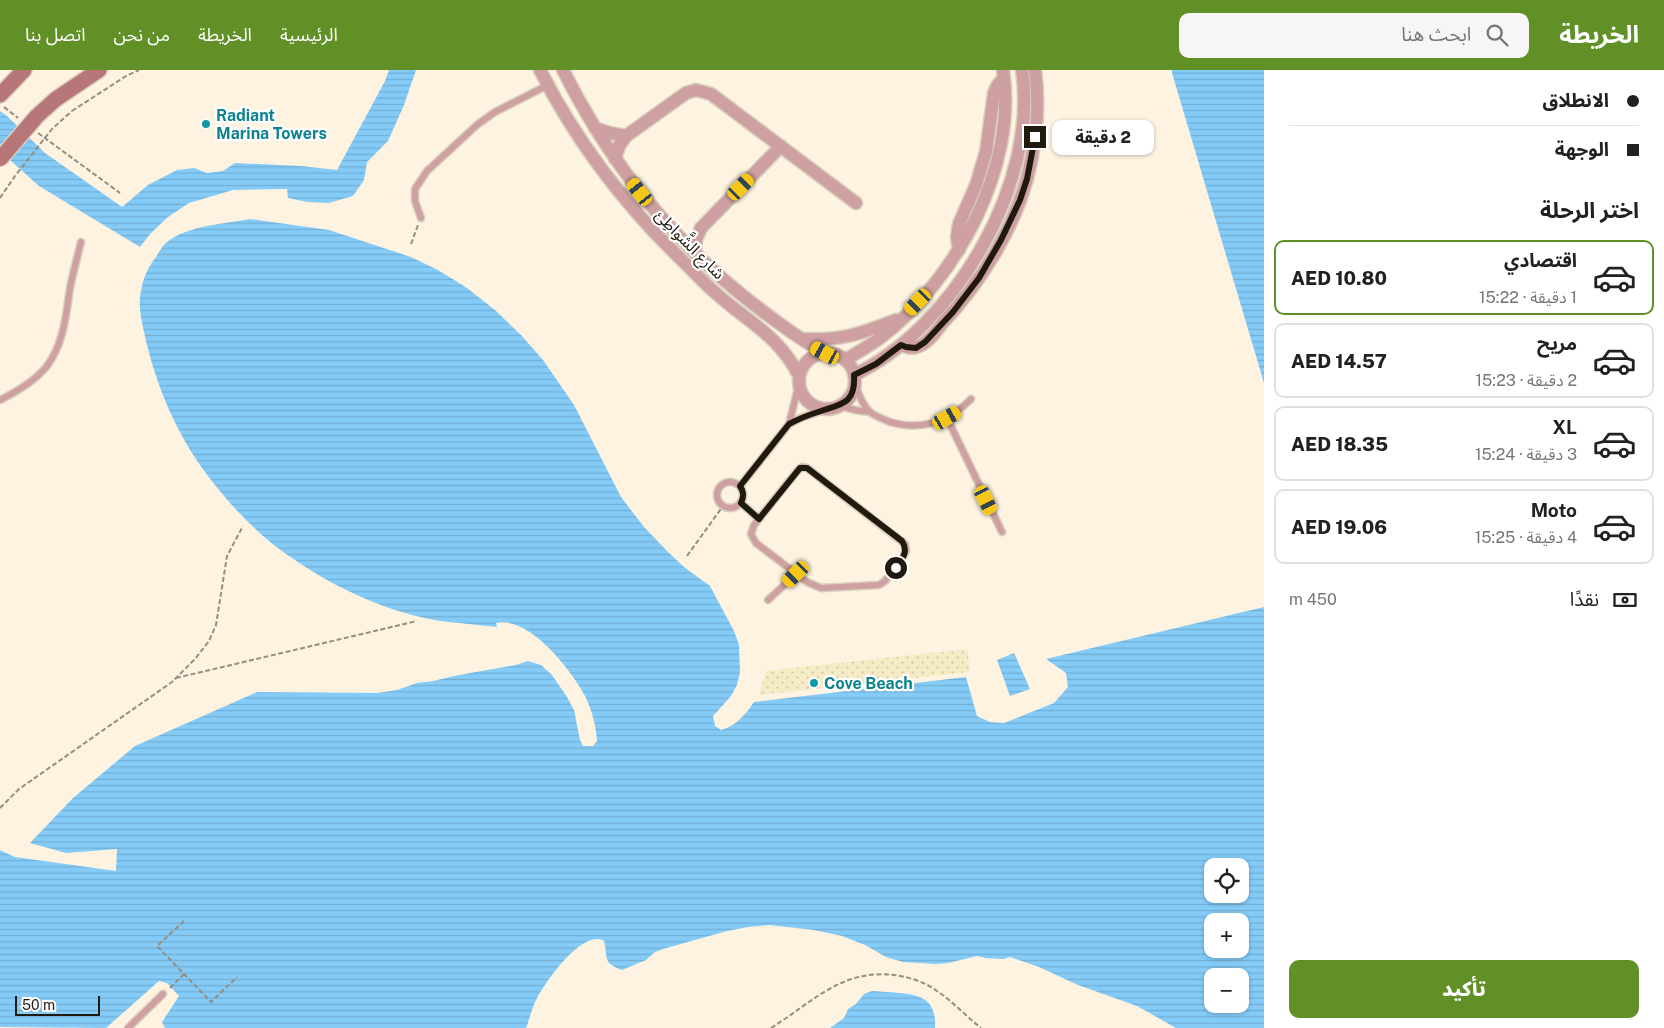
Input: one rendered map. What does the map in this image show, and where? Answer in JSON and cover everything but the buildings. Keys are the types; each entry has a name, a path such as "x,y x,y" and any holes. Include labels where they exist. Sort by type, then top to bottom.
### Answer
{"main road":[{"path":"0,95 24,70"},
{"path":"0,160 37,116 56,99 98,70"}],"street":[{"name":"شارع الشَّواطِئ","path":"540,70 578,133 605,172 648,224 678,258 704,282 775,341 789,357 799,380"},
{"name":"شارع الشَّواطِئ","path":"563,70 595,128 615,159 674,231 695,253 746,298 800,339 825,353"},
{"path":"854,380 901,345 932,315 959,282 988,237 1008,188 1021,144 1024,109 1022,70"},
{"path":"901,345 911,348 921,345 953,312 979,278 1012,220 1027,179 1033,151 1036,116 1035,70"},
{"path":"845,360 879,339 903,318 931,287 958,250 959,224 981,169 990,134 994,92 1004,74"},
{"path":"615,159 619,146 626,136 686,93 701,90 711,94 856,203"},
{"path":"595,128 626,136"},
{"path":"701,228 781,146"},
{"name":"شارع الشَّواطِئ","path":"674,231 687,232 701,228"},
{"name":"شارع الشَّواطِئ","path":"695,253 696,240 701,228"},
{"path":"800,339 826,340 853,336 903,318"},
{"path":"825,353 839,356 845,360 852,370 854,380 850,396 840,406 827,409 817,407 808,402 802,394 799,380 806,362 825,353"}],"lane":[{"path":"421,218 416,202 415,189 426,171 494,112 548,85"},
{"path":"0,400 29,382 46,367 58,346 67,311 80,242"},
{"path":"789,424 799,380"},
{"path":"854,380 861,399 870,412"},
{"path":"840,406 870,412 886,420 912,426 930,424 947,418 956,413 971,399"},
{"path":"740,486 789,424 800,418 827,409"},
{"path":"947,418 1002,532"},
{"path":"804,467 902,541 906,547 903,557 885,581 879,585 821,588 811,585 756,543 753,539 752,529 759,519 800,468 804,467"},
{"path":"735,482 740,486 743,491 741,503 736,507 729,508 723,506 717,495 723,484 735,482"},
{"path":"741,503 759,519"},
{"path":"768,600 796,574"},
{"path":"128,1028 165,993"}],"path":[{"path":"0,198 52,129 72,111 126,76 139,70"},
{"path":"0,104 22,121"},
{"path":"37,132 120,193"},
{"path":"411,244 421,218"},
{"path":"687,556 723,506"},
{"path":"0,808 19,789 175,678 195,659 209,641 216,625 227,556 243,526"},
{"path":"175,678 417,621"},
{"path":"184,921 157,946 211,1002 237,977"},
{"path":"165,993 184,974"},
{"path":"771,1028 820,995 847,980 877,974 908,977 936,990 981,1028"}],"sand":[{"name":"Cove Beach","path":"967,649 970,672 759,695 766,671"}],"water":[{"path":"389,70 416,70 404,105 388,141 367,162 364,180 353,196 329,203 308,202 288,198 287,189 233,190 189,203 168,217 151,233 140,247 39,186 0,151 0,111 45,153 122,207 148,185 177,170 194,168 207,173 223,171 235,163 301,166 337,170 385,81"},
{"path":"1172,70 1264,70 1264,383 1172,73"},
{"path":"250,219 329,230 411,257 438,270 467,288 495,310 521,335 543,360 574,405 621,497 644,527 668,552 684,567 710,586 734,631 739,645 740,672 737,685 731,696 713,716 715,726 721,730 731,726 740,719 754,702 966,677 977,716 990,722 1004,723 1054,703 1068,687 1066,673 1046,659 1264,607 1264,1028 1176,1028 1137,1006 1078,985 1039,967 1010,957 1003,959 977,956 936,964 903,962 886,957 865,945 842,936 814,930 769,925 727,931 663,949 655,952 646,960 622,970 611,965 607,959 604,941 595,939 586,942 566,958 548,980 535,1001 526,1028 165,1028 162,1022 179,996 167,983 159,981 106,1028 0,1027 0,850 15,857 116,871 117,849 66,853 30,843 73,798 135,746 257,692 377,693 528,661 541,665 552,675 567,697 574,710 583,746 593,746 597,741 592,713 579,685 560,660 535,636 509,623 496,623 497,627 440,621 422,617 384,606 348,591 314,572 273,544 249,523 208,476 186,443 161,389 149,351 141,317 140,301 143,282 148,269 167,242 186,232"},
{"path":"1014,653 1030,689 1010,696 997,660"},
{"path":"872,991 915,995 922,998 932,1008 935,1017 935,1028 830,1028 844,1018 848,1009 856,1004 864,994"}],"place":[{"name":"Radiant Marina Towers","path":"206,124"},
{"name":"Cove Beach","path":"814,683"}],"route":[{"path":"896,568 906,550 902,541 807,468 800,468 759,519 741,503 743,491 740,486 789,424 800,418 840,406 846,402 853,391 855,384 854,375 876,364 901,345 916,348 940,328 979,278 1012,220 1027,179 1035,137"}]}
